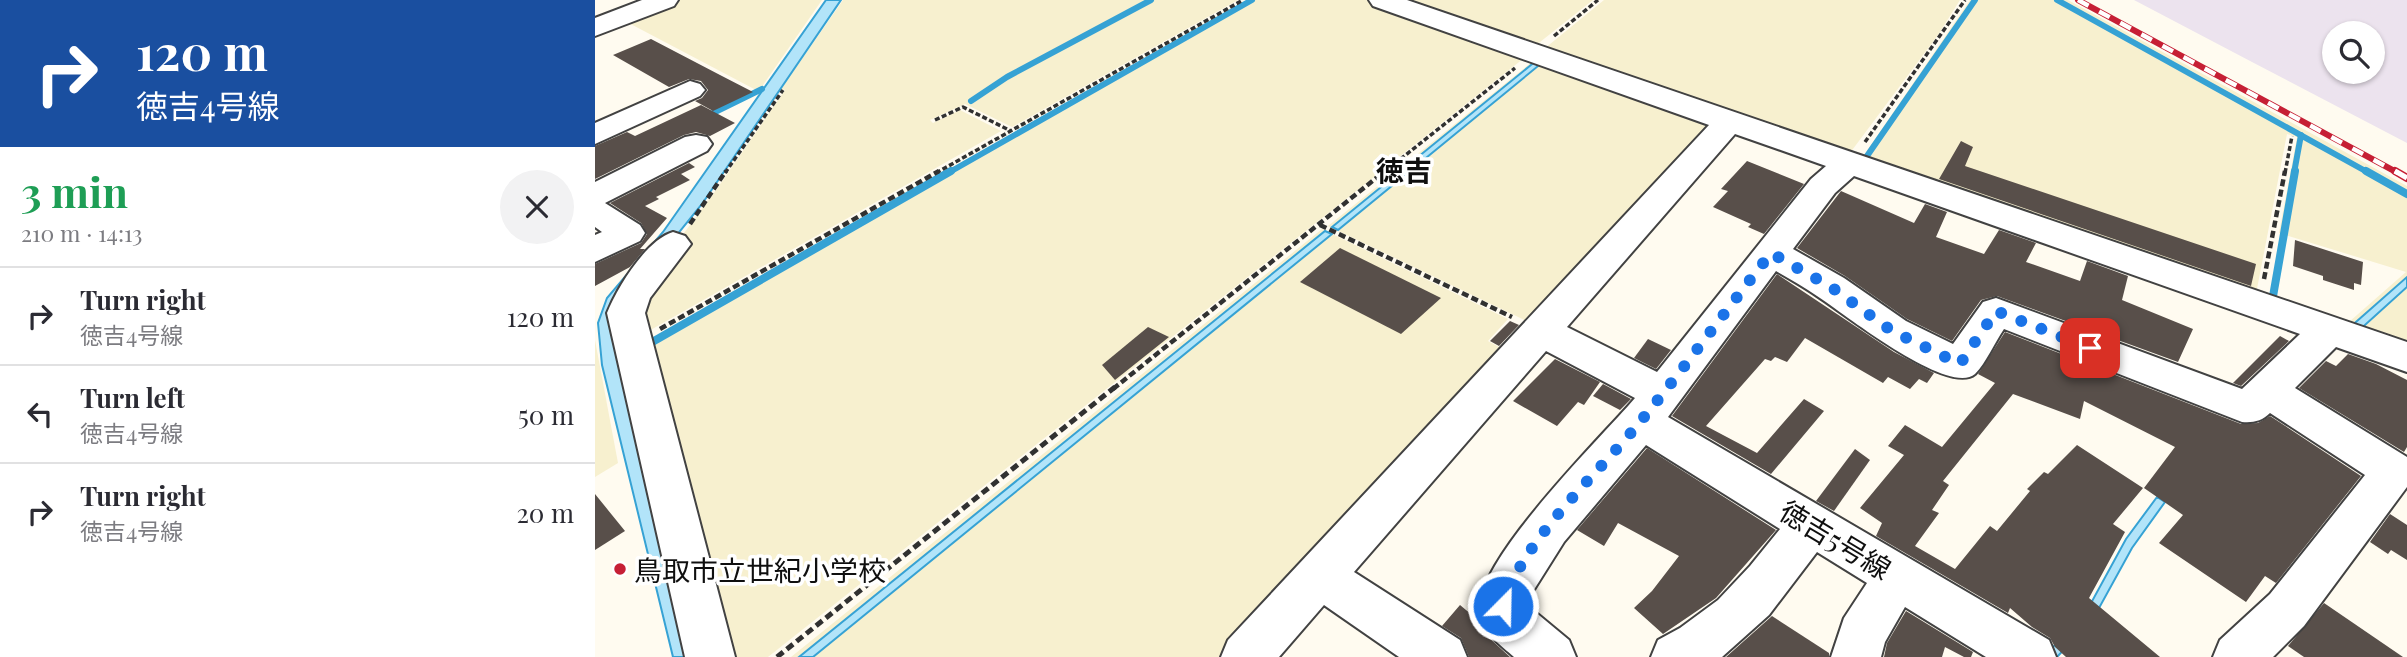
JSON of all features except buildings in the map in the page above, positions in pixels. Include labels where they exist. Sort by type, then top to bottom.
[{"type":"street","points":[[595,28],[664,0]]},
{"type":"street","points":[[1382,0],[2407,357]]},
{"type":"street","points":[[595,135],[690,90]]},
{"type":"street","points":[[1246,657],[1731,120]]},
{"type":"street","points":[[595,195],[696,144]]},
{"type":"street","points":[[1551,657],[1504,616],[1506,594],[1520,567],[1543,535],[1651,407],[1793,228],[1822,186],[1850,162]]},
{"type":"street","points":[[595,211],[646,244],[673,244]]},
{"type":"street","points":[[595,250],[628,233]]},
{"type":"street","points":[[673,244],[639,285],[626,307],[666,484],[710,657]]},
{"type":"street","points":[[1771,253],[1831,287],[1892,331],[1960,364],[1996,311],[2231,404],[2250,407],[2329,330]]},
{"type":"street","name":"徳吉5号線","points":[[1540,330],[1811,523],[2031,657]]},
{"type":"street","points":[[2238,657],[2287,610],[2394,471],[2267,391]]},
{"type":"street","points":[[1676,657],[1708,639],[1737,616],[1767,584],[1811,523]]},
{"type":"street","points":[[1856,657],[1863,635],[1898,575]]},
{"type":"street","points":[[1320,576],[1442,657]]},
{"type":"path","points":[[635,343],[1243,0]]},
{"type":"path","points":[[777,657],[1598,0]]},
{"type":"path","points":[[1850,162],[1965,0]]},
{"type":"path","points":[[673,244],[783,90]]},
{"type":"path","points":[[935,120],[963,107],[1011,131]]},
{"type":"path","points":[[2259,305],[2292,136]]},
{"type":"path","points":[[1320,225],[1540,330]]},
{"type":"shaded area","points":[[672,0],[822,0],[761,88],[756,90],[623,20]]},
{"type":"shaded area","points":[[843,0],[1238,0],[1012,127],[965,104],[930,120],[933,123],[960,110],[1001,131],[640,336],[630,305],[714,193]]},
{"type":"shaded area","points":[[1248,0],[1375,0],[1529,54],[768,657],[718,657],[642,346]]},
{"type":"shaded area","points":[[1398,0],[1593,0],[1535,46]]},
{"type":"shaded area","points":[[1604,0],[1960,0],[1938,35],[1847,157],[1544,49]]},
{"type":"shaded area","points":[[1970,0],[2068,0],[2407,186],[2407,352],[2341,329],[2406,272],[2279,233],[2297,137],[2287,134],[2255,299],[1860,161]]},
{"type":"shaded area","points":[[2134,0],[2407,0],[2407,143]]},
{"type":"shaded area","points":[[1538,57],[1725,122],[1537,326],[1328,226]]},
{"type":"shaded area","points":[[1322,229],[1508,319],[1488,341],[1512,354],[1237,657],[791,657]]},
{"type":"shaded area","points":[[595,340],[618,463],[595,477]]},
{"type":"water","points":[[826,0],[841,0],[702,204],[634,288],[698,657],[673,657],[602,365],[598,323],[607,298],[663,232]]},
{"type":"water","points":[[1537,60],[1543,62],[1338,230],[1332,227]]},
{"type":"water","points":[[1325,231],[1332,234],[813,657],[799,657]]},
{"type":"water","points":[[2407,277],[2407,287],[2355,334],[2348,329]]},
{"type":"water","points":[[2157,497],[2165,502],[2132,548],[2093,619],[2057,657],[2043,657],[2084,616],[2126,539]]},
{"type":"waterway","points":[[971,101],[1007,77],[1151,0]]},
{"type":"waterway","points":[[948,173],[1252,0]]},
{"type":"waterway","points":[[1867,156],[1975,0]]},
{"type":"waterway","points":[[2057,0],[2301,135]]},
{"type":"waterway","points":[[705,117],[762,89]]},
{"type":"waterway","points":[[2294,173],[2301,135]]},
{"type":"waterway","points":[[2301,135],[2369,173]]},
{"type":"waterway","points":[[647,349],[647,345],[951,171]]},
{"type":"waterway","points":[[2272,302],[2295,171]]},
{"type":"waterway","points":[[2366,171],[2407,194]]},
{"type":"railway","points":[[2078,0],[2398,173]]},
{"type":"railway","points":[[2395,171],[2407,178]]},
{"type":"place","name":"鳥取市立世紀小学校","points":[[620,569]]},
{"type":"district","name":"徳吉","points":[[1404,169]]},
{"type":"route","points":[[1503,606],[1520,567],[1543,535],[1641,421],[1771,253],[1831,287],[1880,324],[1960,364],[1996,311],[2090,348]]}]
